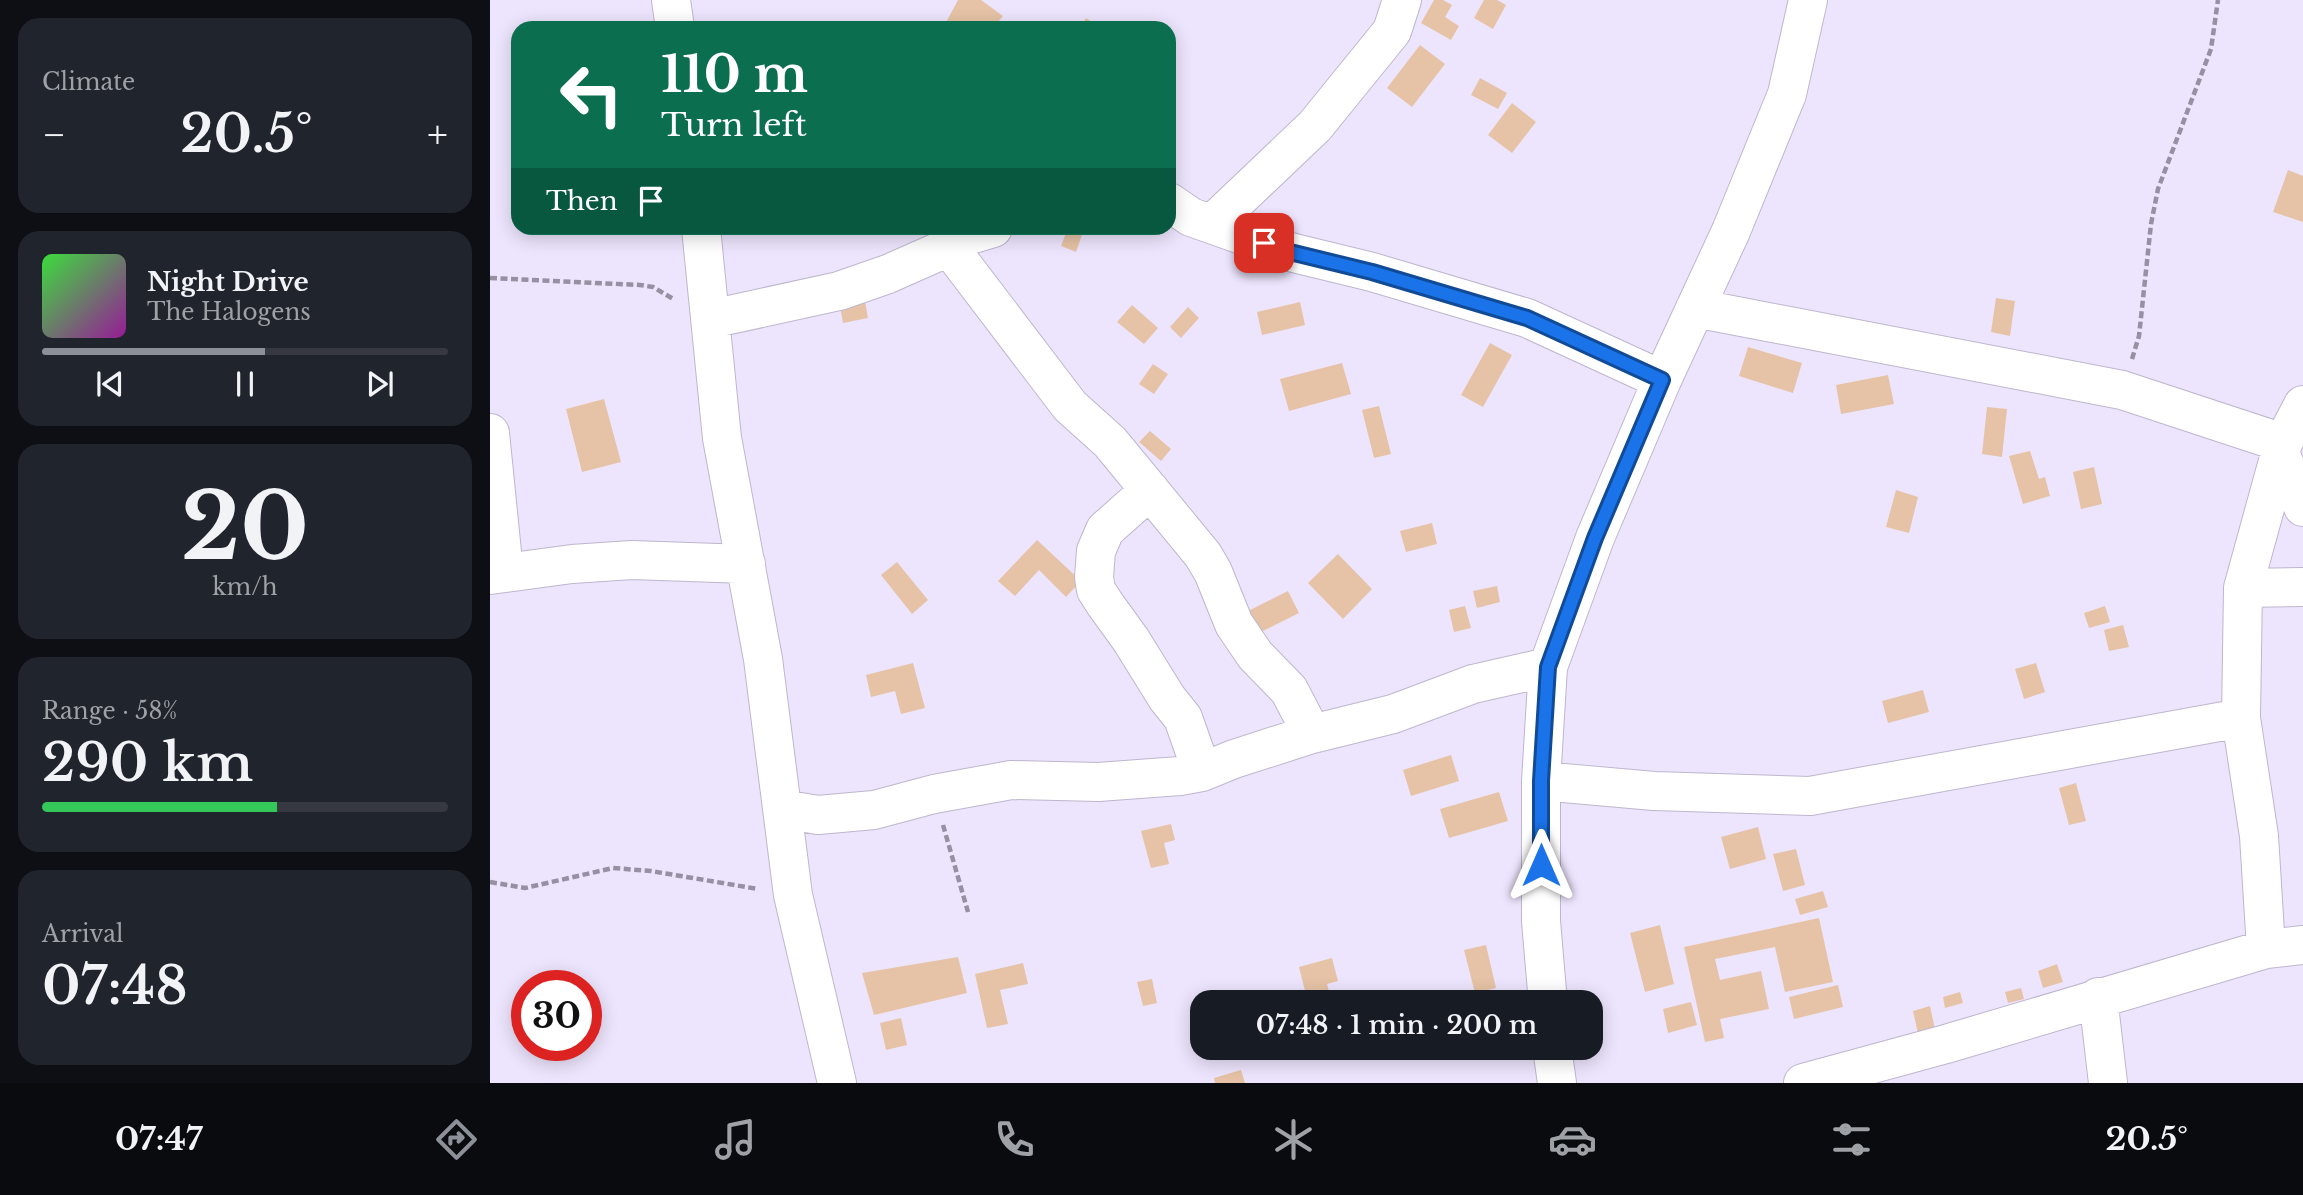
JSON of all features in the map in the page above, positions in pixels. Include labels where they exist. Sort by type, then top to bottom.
[{"type":"street","points":[[671,0],[674,21]]},
{"type":"street","points":[[1213,223],[1315,126],[1392,31],[1402,0]]},
{"type":"street","points":[[1547,990],[1541,921],[1541,781],[1548,667],[1595,538],[1662,380],[1731,231],[1787,94],[1808,0]]},
{"type":"street","points":[[1176,207],[1191,217],[1290,252],[1372,272],[1527,318],[1662,380]]},
{"type":"street","points":[[702,235],[722,438],[763,659],[793,895],[837,1083]]},
{"type":"street","points":[[711,312],[839,291],[888,274],[970,235]]},
{"type":"street","points":[[948,247],[1070,406],[1110,442],[1203,555],[1213,572],[1234,624],[1255,655],[1289,690],[1312,733]]},
{"type":"street","points":[[1695,307],[2122,390],[2281,448],[2303,507]]},
{"type":"street","points":[[2266,949],[2259,836],[2241,718],[2243,588],[2281,448],[2303,405]]},
{"type":"street","points":[[490,433],[497,573],[632,560],[746,564]]},
{"type":"street","points":[[1150,490],[1105,530],[1096,551],[1094,577],[1097,590],[1105,604],[1183,718],[1202,772]]},
{"type":"street","points":[[2243,588],[2303,587]]},
{"type":"street","points":[[782,809],[818,815],[860,811],[1011,780],[1098,782],[1202,772],[1234,758],[1312,733],[1393,714],[1473,684],[1548,667]]},
{"type":"street","points":[[1541,781],[1654,791],[1810,796],[2241,718]]},
{"type":"street","points":[[1803,1083],[1946,1044],[2266,949],[2303,946]]},
{"type":"street","points":[[2098,998],[2108,1083]]},
{"type":"street","points":[[1554,1060],[1557,1083]]},
{"type":"path","points":[[2122,390],[2139,336],[2151,224],[2158,189],[2211,49],[2217,0]]},
{"type":"path","points":[[490,278],[653,287],[673,300],[711,312]]},
{"type":"path","points":[[934,794],[968,912]]},
{"type":"path","points":[[490,882],[525,888],[613,868],[652,871],[793,895]]},
{"type":"building","points":[[958,0],[981,0],[1003,16],[999,21],[947,21]]},
{"type":"building","points":[[1434,0],[1443,0],[1452,5],[1445,17],[1459,26],[1451,40],[1421,23]]},
{"type":"building","points":[[1484,0],[1497,0],[1506,5],[1493,29],[1474,18]]},
{"type":"building","points":[[1420,45],[1445,64],[1412,107],[1387,88]]},
{"type":"building","points":[[1480,78],[1507,93],[1498,109],[1471,95]]},
{"type":"building","points":[[1512,103],[1536,122],[1512,153],[1488,135]]},
{"type":"building","points":[[2288,170],[2303,176],[2303,222],[2273,212]]},
{"type":"building","points":[[1065,235],[1082,235],[1076,252],[1061,246]]},
{"type":"building","points":[[1996,298],[2015,301],[2010,336],[1991,332]]},
{"type":"building","points":[[865,301],[868,318],[843,323],[840,306]]},
{"type":"building","points":[[1300,302],[1305,325],[1262,335],[1257,312]]},
{"type":"building","points":[[1132,305],[1158,328],[1144,344],[1117,322]]},
{"type":"building","points":[[1188,307],[1199,318],[1181,338],[1170,327]]},
{"type":"building","points":[[1490,343],[1512,355],[1483,407],[1461,395]]},
{"type":"building","points":[[1748,347],[1802,363],[1793,393],[1739,376]]},
{"type":"building","points":[[1342,363],[1351,394],[1289,411],[1280,379]]},
{"type":"building","points":[[1153,364],[1168,374],[1154,394],[1139,384]]},
{"type":"building","points":[[1888,375],[1894,404],[1841,414],[1836,385]]},
{"type":"building","points":[[604,399],[621,462],[582,472],[566,409]]},
{"type":"building","points":[[1379,406],[1391,454],[1374,458],[1362,410]]},
{"type":"building","points":[[1987,407],[2007,409],[2002,457],[1982,454]]},
{"type":"building","points":[[1150,431],[1171,449],[1161,461],[1139,442]]},
{"type":"building","points":[[2030,451],[2039,479],[2045,477],[2050,496],[2023,504],[2009,456]]},
{"type":"building","points":[[2094,467],[2102,504],[2081,509],[2073,472]]},
{"type":"building","points":[[1896,490],[1918,497],[1909,533],[1886,527]]},
{"type":"building","points":[[1432,523],[1437,544],[1406,552],[1400,531]]},
{"type":"building","points":[[1037,540],[1081,581],[1066,597],[1039,570],[1015,596],[998,581]]},
{"type":"building","points":[[1338,554],[1372,589],[1343,619],[1308,583]]},
{"type":"building","points":[[897,562],[928,600],[912,614],[881,575]]},
{"type":"building","points":[[1497,586],[1500,602],[1477,608],[1473,591]]},
{"type":"building","points":[[1288,591],[1299,613],[1257,634],[1246,612]]},
{"type":"building","points":[[1465,606],[1471,628],[1454,632],[1449,610]]},
{"type":"building","points":[[2105,606],[2110,622],[2089,628],[2084,613]]},
{"type":"building","points":[[2123,625],[2129,647],[2109,651],[2104,630]]},
{"type":"building","points":[[913,663],[925,708],[901,714],[895,691],[871,697],[866,675]]},
{"type":"building","points":[[2036,663],[2045,692],[2024,699],[2015,669]]},
{"type":"building","points":[[1923,690],[1929,712],[1888,723],[1882,701]]},
{"type":"building","points":[[1451,755],[1459,781],[1411,796],[1403,770]]},
{"type":"building","points":[[2076,783],[2086,821],[2069,825],[2059,788]]},
{"type":"building","points":[[1499,792],[1508,821],[1449,838],[1440,809]]},
{"type":"building","points":[[1171,824],[1175,840],[1164,843],[1169,864],[1151,868],[1141,831]]},
{"type":"building","points":[[1758,827],[1766,859],[1730,869],[1721,837]]},
{"type":"building","points":[[1796,849],[1805,885],[1783,891],[1773,854]]},
{"type":"building","points":[[1823,891],[1828,907],[1800,915],[1795,899]]},
{"type":"building","points":[[1819,918],[1833,982],[1785,992],[1775,947],[1715,959],[1720,980],[1761,971],[1769,1009],[1720,1019],[1724,1038],[1705,1042],[1684,947]]},
{"type":"building","points":[[1660,925],[1674,984],[1645,992],[1630,933]]},
{"type":"building","points":[[1486,945],[1496,988],[1474,990],[1464,950]]},
{"type":"building","points":[[958,957],[967,993],[874,1015],[862,973]]},
{"type":"building","points":[[1332,958],[1338,981],[1327,984],[1329,990],[1305,990],[1299,967]]},
{"type":"building","points":[[1023,963],[1028,984],[1000,990],[1008,1024],[987,1028],[975,974]]},
{"type":"building","points":[[2057,964],[2063,982],[2043,988],[2038,971]]},
{"type":"building","points":[[1152,979],[1157,1003],[1143,1006],[1137,982]]},
{"type":"building","points":[[1838,985],[1843,1007],[1794,1019],[1789,997]]},
{"type":"building","points":[[2021,988],[2024,999],[2008,1003],[2005,992]]},
{"type":"building","points":[[1960,992],[1963,1003],[1945,1008],[1943,997]]},
{"type":"building","points":[[1691,1002],[1697,1025],[1668,1033],[1663,1009]]},
{"type":"building","points":[[1930,1006],[1936,1034],[1919,1038],[1913,1011]]},
{"type":"building","points":[[901,1018],[907,1045],[886,1050],[880,1023]]},
{"type":"building","points":[[1241,1070],[1245,1083],[1215,1083],[1214,1078]]},
{"type":"route","points":[[1264,243],[1527,318],[1662,380],[1595,538],[1548,667],[1541,781],[1541,865]]}]
